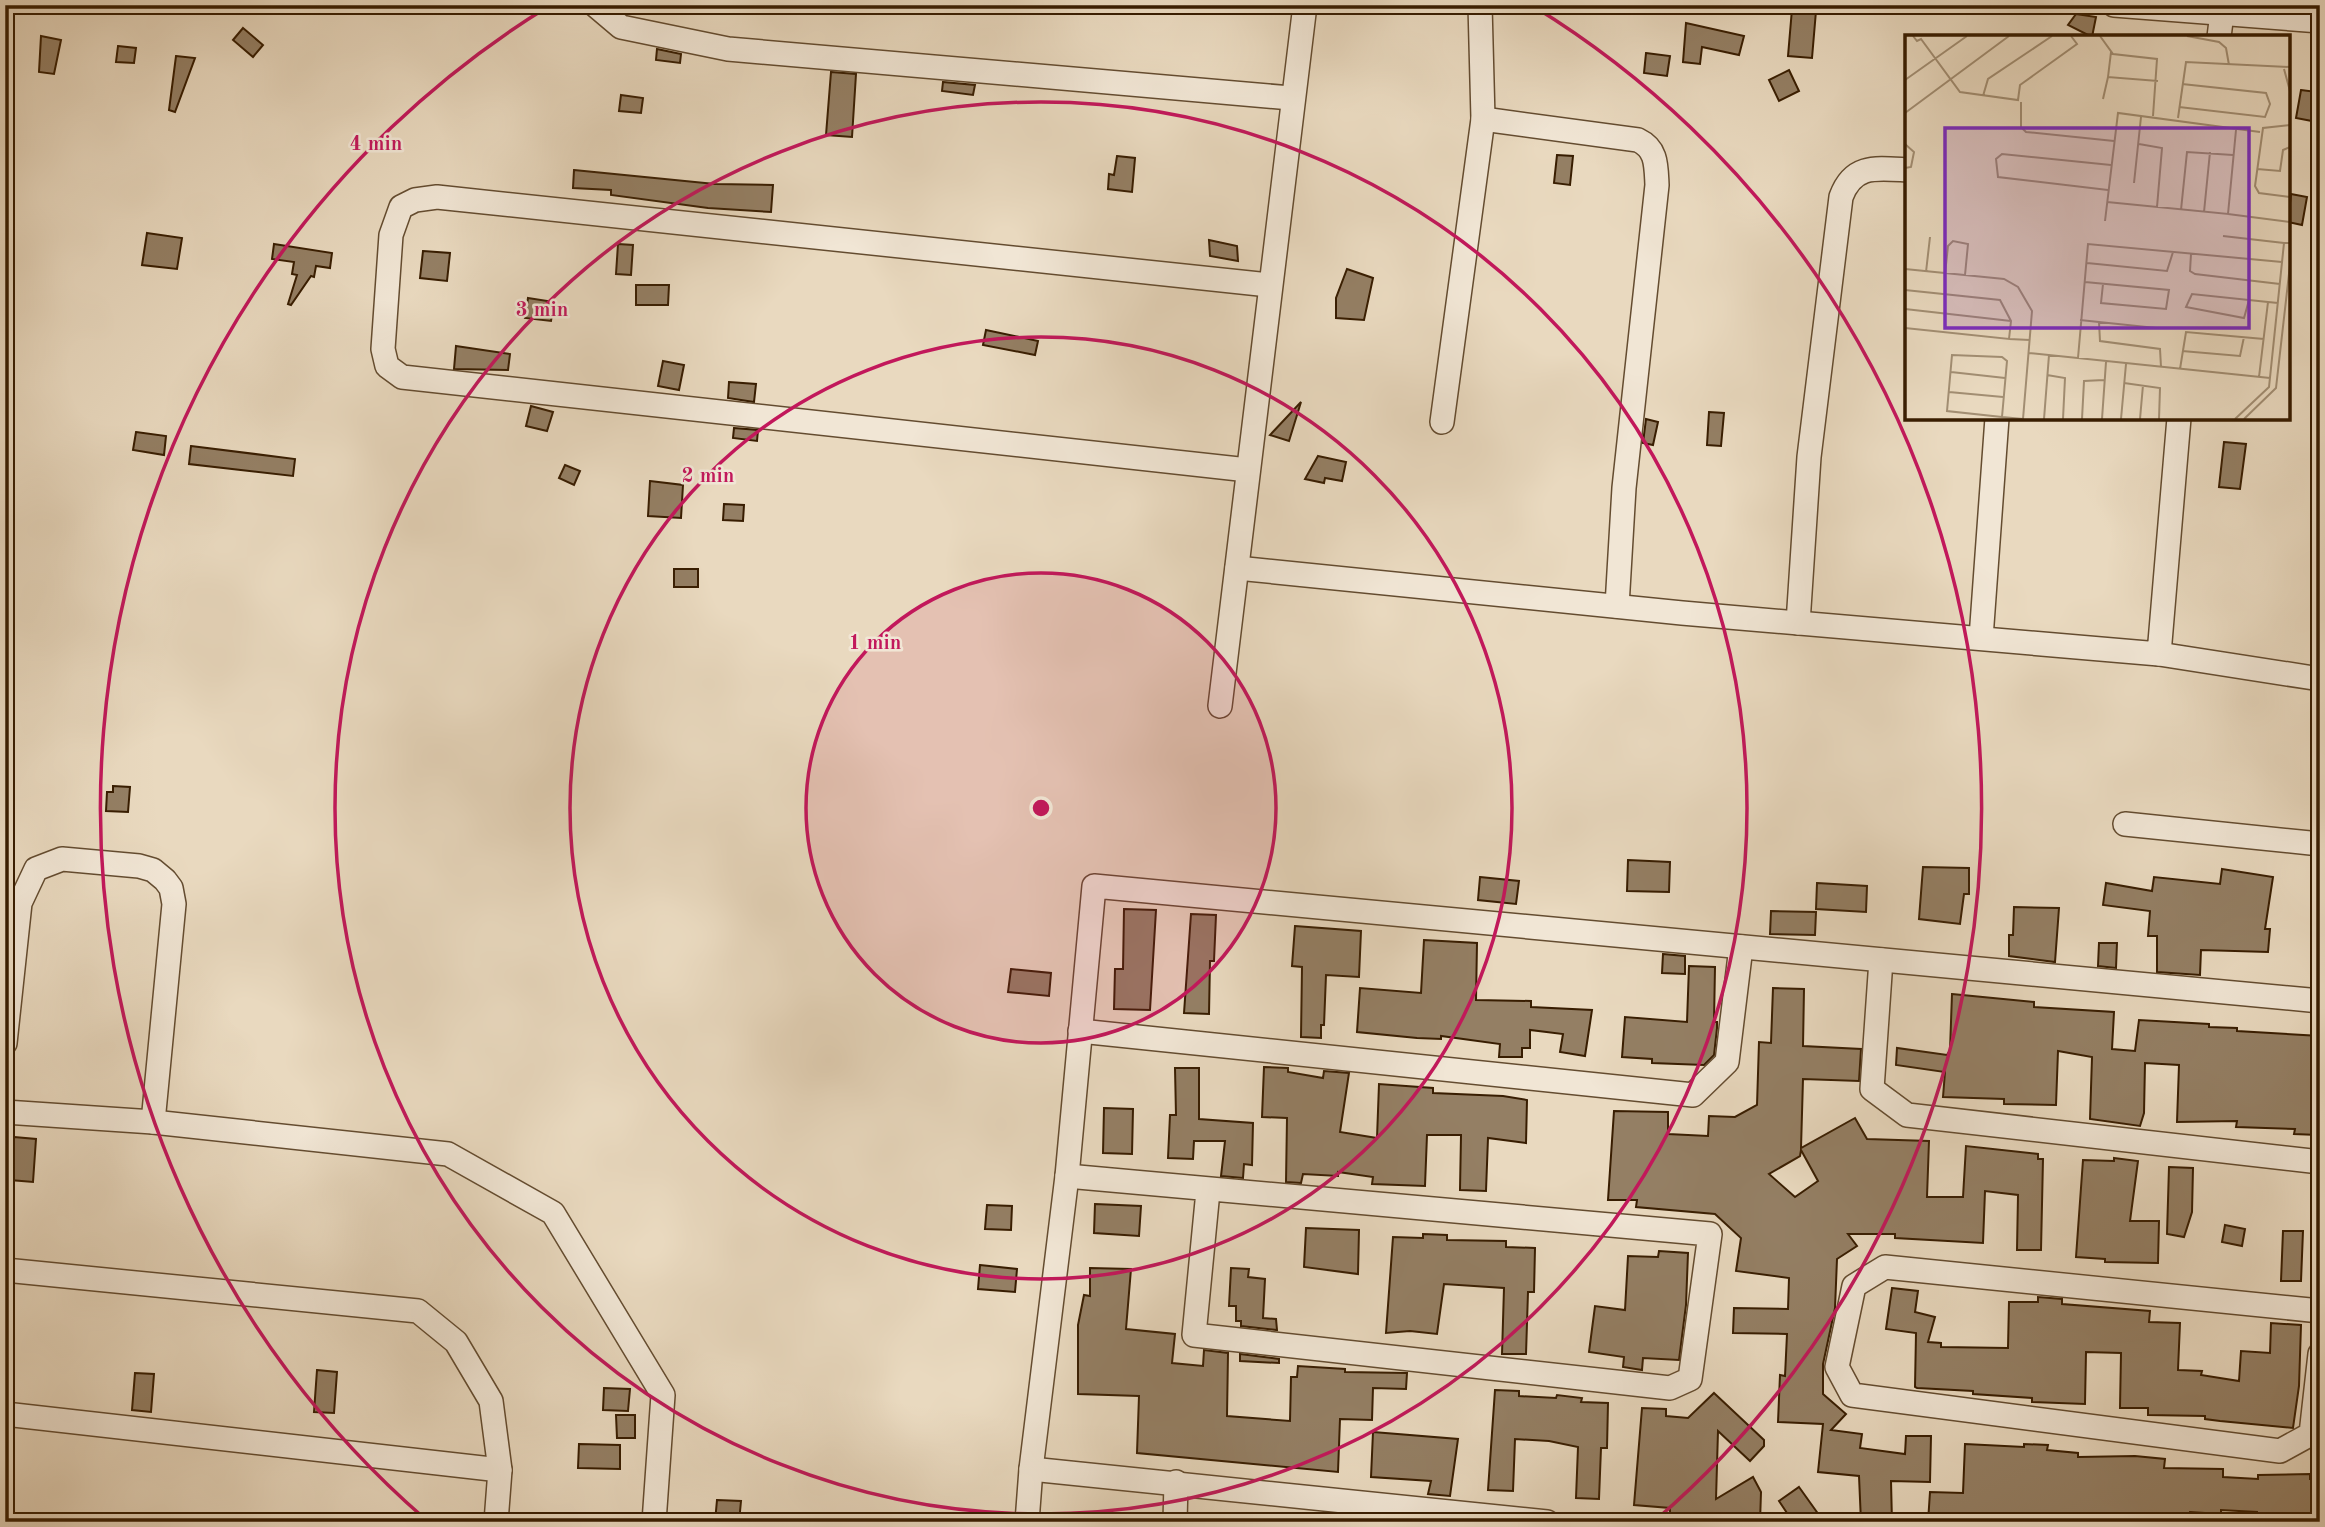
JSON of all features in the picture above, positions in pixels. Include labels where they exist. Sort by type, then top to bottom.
[{"type":"street","points":[[595,5],[621,27],[728,49],[1291,98]]},
{"type":"street","points":[[1220,706],[1304,5]]},
{"type":"street","points":[[1442,422],[1483,118],[1480,5]]},
{"type":"street","points":[[2114,5],[2320,21]]},
{"type":"street","points":[[2219,35],[2221,13]]},
{"type":"street","points":[[1483,118],[1638,140],[1648,145],[1654,155],[1657,185],[1624,488],[1616,606]]},
{"type":"street","points":[[1798,623],[1809,457],[1841,197],[1847,182],[1856,173],[1867,170],[1905,170]]},
{"type":"street","points":[[1248,470],[402,377],[387,366],[383,349],[391,235],[401,207],[415,200],[438,197],[1269,285]]},
{"type":"street","points":[[1981,638],[1997,420]]},
{"type":"street","points":[[2159,654],[2179,420]]},
{"type":"street","points":[[1237,568],[1798,623],[2159,654],[2320,679]]},
{"type":"street","points":[[2125,824],[2320,844]]},
{"type":"street","points":[[5,1043],[20,903],[36,869],[62,859],[139,866],[153,870],[172,888],[174,904],[153,1122]]},
{"type":"street","points":[[1027,1522],[1031,1469],[1067,1176],[1094,886],[2320,1001]]},
{"type":"street","points":[[1080,1031],[1693,1095],[1727,1062],[1741,947]]},
{"type":"street","points":[[1881,960],[1872,1088],[1907,1115],[2320,1162]]},
{"type":"street","points":[[5,1112],[153,1122],[448,1154],[554,1213],[663,1395],[654,1522]]},
{"type":"street","points":[[1067,1176],[1208,1191],[1710,1234],[1689,1379],[1670,1388],[1194,1335],[1208,1191]]},
{"type":"street","points":[[2320,1311],[1885,1267],[1854,1286],[1837,1367],[1852,1395],[2280,1451],[2311,1434],[2320,1354]]},
{"type":"street","points":[[5,1270],[418,1311],[456,1342],[491,1401],[500,1470],[496,1522]]},
{"type":"street","points":[[5,1414],[500,1470]]},
{"type":"street","points":[[1031,1469],[1547,1522]]},
{"type":"street","points":[[1175,1522],[1176,1482]]},
{"type":"building","points":[[1792,9],[1816,11],[1812,58],[1788,56]]},
{"type":"building","points":[[2076,14],[2096,17],[2092,35],[2068,25]]},
{"type":"building","points":[[1686,23],[1744,36],[1739,55],[1702,47],[1700,64],[1683,62]]},
{"type":"building","points":[[243,28],[263,45],[253,57],[233,40]]},
{"type":"building","points":[[41,36],[61,40],[54,74],[39,72]]},
{"type":"building","points":[[118,46],[136,48],[134,63],[116,62]]},
{"type":"building","points":[[657,49],[681,54],[680,63],[656,60]]},
{"type":"building","points":[[1646,53],[1670,56],[1667,76],[1644,73]]},
{"type":"building","points":[[176,56],[195,58],[175,112],[169,110]]},
{"type":"building","points":[[1789,70],[1799,91],[1779,101],[1769,80]]},
{"type":"building","points":[[831,72],[856,74],[852,137],[826,135]]},
{"type":"building","points":[[943,82],[975,85],[973,95],[942,91]]},
{"type":"building","points":[[2301,90],[2317,92],[2312,121],[2296,118]]},
{"type":"building","points":[[621,95],[643,98],[641,113],[619,111]]},
{"type":"building","points":[[1557,155],[1573,156],[1570,185],[1554,183]]},
{"type":"building","points":[[1117,156],[1135,158],[1132,192],[1108,189],[1109,174],[1114,175]]},
{"type":"building","points":[[574,170],[715,184],[773,185],[771,212],[708,208],[611,195],[611,190],[573,188]]},
{"type":"building","points":[[2291,194],[2307,197],[2302,225],[2290,222]]},
{"type":"building","points":[[147,233],[182,238],[177,269],[142,265]]},
{"type":"building","points":[[1209,240],[1237,246],[1238,261],[1210,256]]},
{"type":"building","points":[[274,244],[332,253],[330,268],[316,266],[314,277],[311,276],[291,305],[288,304],[297,275],[292,274],[294,262],[272,259]]},
{"type":"building","points":[[618,244],[633,245],[631,275],[616,274]]},
{"type":"building","points":[[423,251],[450,253],[447,281],[420,278]]},
{"type":"building","points":[[1347,269],[1373,278],[1364,320],[1336,318],[1336,298]]},
{"type":"building","points":[[636,285],[669,285],[668,305],[636,305]]},
{"type":"building","points":[[528,298],[554,302],[551,321],[525,318]]},
{"type":"building","points":[[986,330],[1038,341],[1035,355],[983,345]]},
{"type":"building","points":[[456,346],[510,354],[508,370],[454,369]]},
{"type":"building","points":[[663,361],[684,365],[679,390],[658,386]]},
{"type":"building","points":[[729,382],[756,384],[754,402],[728,398]]},
{"type":"building","points":[[1301,402],[1289,441],[1270,435]]},
{"type":"building","points":[[531,406],[553,412],[547,431],[526,426]]},
{"type":"building","points":[[1709,412],[1724,413],[1721,446],[1707,445]]},
{"type":"building","points":[[1646,419],[1658,422],[1653,445],[1643,443]]},
{"type":"building","points":[[734,428],[758,430],[757,441],[733,438]]},
{"type":"building","points":[[136,432],[166,436],[164,455],[133,450]]},
{"type":"building","points":[[2224,442],[2246,444],[2240,489],[2219,487]]},
{"type":"building","points":[[191,446],[295,459],[293,476],[189,464]]},
{"type":"building","points":[[1318,456],[1346,462],[1342,481],[1325,478],[1324,483],[1305,479]]},
{"type":"building","points":[[565,465],[580,471],[574,485],[559,478]]},
{"type":"building","points":[[650,481],[683,485],[681,518],[648,516]]},
{"type":"building","points":[[724,504],[744,505],[743,521],[723,520]]},
{"type":"building","points":[[674,569],[698,569],[698,587],[674,587]]},
{"type":"building","points":[[113,786],[130,787],[128,812],[106,811],[107,792],[113,792]]},
{"type":"building","points":[[1628,860],[1670,862],[1669,892],[1627,891]]},
{"type":"building","points":[[1923,867],[1969,868],[1969,894],[1964,894],[1960,924],[1919,919]]},
{"type":"building","points":[[2222,869],[2273,877],[2265,929],[2270,929],[2268,952],[2201,950],[2200,975],[2157,972],[2157,936],[2148,936],[2150,911],[2103,905],[2106,883],[2152,891],[2154,877],[2220,884]]},
{"type":"building","points":[[1480,877],[1519,881],[1516,904],[1478,900]]},
{"type":"building","points":[[1817,883],[1867,886],[1866,912],[1816,909]]},
{"type":"building","points":[[2014,907],[2059,908],[2055,962],[2009,956],[2009,935],[2013,935]]},
{"type":"building","points":[[1124,909],[1156,910],[1150,1010],[1114,1009],[1115,969],[1123,969]]},
{"type":"building","points":[[1771,911],[1816,912],[1815,935],[1770,934]]},
{"type":"building","points":[[1191,914],[1216,915],[1214,961],[1210,961],[1209,1014],[1184,1013]]},
{"type":"building","points":[[1295,926],[1361,931],[1359,977],[1326,975],[1321,1038],[1301,1037],[1302,967],[1292,966]]},
{"type":"building","points":[[1424,940],[1477,943],[1476,1000],[1531,1001],[1531,1007],[1592,1010],[1585,1056],[1560,1052],[1563,1034],[1530,1030],[1530,1048],[1522,1048],[1522,1057],[1499,1057],[1500,1044],[1441,1036],[1441,1039],[1417,1038],[1357,1032],[1360,988],[1421,993]]},
{"type":"building","points":[[2099,943],[2117,943],[2116,968],[2098,966]]},
{"type":"building","points":[[1663,954],[1685,956],[1685,974],[1662,973]]},
{"type":"building","points":[[1689,966],[1715,967],[1714,1022],[1717,1022],[1717,1028],[1714,1055],[1704,1065],[1652,1063],[1652,1059],[1622,1057],[1625,1017],[1687,1022]]},
{"type":"building","points":[[1011,969],[1051,973],[1049,996],[1008,992]]},
{"type":"building","points":[[1773,988],[1804,989],[1803,1046],[1861,1049],[1859,1081],[1803,1079],[1801,1148],[1855,1118],[1867,1139],[1929,1141],[1927,1197],[1963,1197],[1966,1146],[2038,1154],[2038,1159],[2043,1159],[2041,1250],[2017,1250],[2018,1195],[1985,1191],[1983,1243],[1895,1238],[1895,1234],[1848,1234],[1857,1246],[1837,1259],[1835,1308],[1823,1364],[1823,1394],[1846,1414],[1831,1430],[1862,1434],[1860,1448],[1905,1454],[1906,1436],[1931,1436],[1930,1482],[1891,1481],[1892,1522],[1861,1522],[1859,1476],[1818,1472],[1823,1424],[1778,1422],[1780,1375],[1785,1376],[1787,1334],[1733,1333],[1734,1308],[1788,1309],[1789,1278],[1736,1271],[1741,1238],[1715,1214],[1636,1207],[1637,1200],[1608,1200],[1614,1111],[1668,1112],[1668,1134],[1708,1136],[1709,1116],[1735,1117],[1757,1105],[1759,1042],[1771,1043]],"holes":[[[1801,1150],[1818,1181],[1795,1197],[1769,1174],[1800,1156]]]},
{"type":"building","points":[[1952,994],[2034,1002],[2034,1007],[2114,1012],[2112,1049],[2135,1051],[2139,1020],[2209,1024],[2209,1027],[2237,1028],[2237,1031],[2320,1036],[2318,1135],[2294,1134],[2295,1129],[2236,1127],[2237,1121],[2177,1122],[2179,1065],[2145,1063],[2144,1113],[2140,1126],[2090,1119],[2092,1057],[2058,1051],[2056,1105],[2004,1104],[2004,1099],[1943,1097],[1945,1072],[1896,1065],[1897,1048],[1947,1055],[1950,1050]]},
{"type":"building","points":[[1264,1067],[1288,1068],[1288,1072],[1323,1078],[1324,1071],[1349,1073],[1340,1132],[1377,1138],[1379,1084],[1433,1088],[1433,1093],[1503,1096],[1527,1100],[1526,1143],[1488,1138],[1486,1191],[1460,1190],[1461,1135],[1427,1135],[1425,1186],[1372,1184],[1373,1177],[1338,1172],[1338,1176],[1303,1174],[1301,1183],[1286,1182],[1287,1118],[1262,1117]]},
{"type":"building","points":[[1175,1068],[1199,1068],[1199,1119],[1253,1123],[1252,1165],[1244,1164],[1243,1178],[1221,1176],[1225,1141],[1194,1141],[1193,1159],[1168,1158],[1170,1115],[1176,1115]]},
{"type":"building","points":[[1104,1108],[1133,1109],[1132,1154],[1103,1153]]},
{"type":"building","points":[[14,1137],[36,1139],[33,1182],[10,1180]]},
{"type":"building","points":[[2114,1158],[2138,1161],[2130,1221],[2159,1221],[2158,1263],[2105,1262],[2105,1259],[2076,1257],[2083,1160],[2114,1161]]},
{"type":"building","points":[[2169,1167],[2193,1168],[2192,1212],[2184,1237],[2167,1234]]},
{"type":"building","points":[[1095,1204],[1141,1206],[1139,1236],[1094,1233]]},
{"type":"building","points":[[987,1205],[1012,1206],[1011,1230],[985,1229]]},
{"type":"building","points":[[2225,1225],[2245,1229],[2242,1246],[2222,1242]]},
{"type":"building","points":[[1306,1228],[1359,1230],[1358,1274],[1304,1267]]},
{"type":"building","points":[[2283,1231],[2303,1231],[2301,1281],[2281,1281]]},
{"type":"building","points":[[1423,1234],[1447,1235],[1447,1240],[1506,1241],[1506,1247],[1535,1248],[1534,1292],[1528,1292],[1526,1354],[1502,1354],[1504,1288],[1444,1284],[1437,1334],[1410,1331],[1386,1333],[1393,1237],[1423,1238]]},
{"type":"building","points":[[1659,1251],[1688,1253],[1686,1305],[1679,1360],[1643,1358],[1642,1370],[1623,1367],[1624,1357],[1589,1352],[1595,1306],[1625,1310],[1628,1256],[1658,1257]]},
{"type":"building","points":[[980,1265],[1017,1269],[1015,1292],[978,1289]]},
{"type":"building","points":[[1090,1268],[1131,1269],[1126,1329],[1175,1334],[1172,1363],[1203,1366],[1204,1350],[1228,1353],[1227,1416],[1290,1421],[1291,1377],[1297,1377],[1298,1366],[1345,1369],[1345,1372],[1407,1373],[1406,1389],[1373,1388],[1372,1420],[1340,1419],[1338,1472],[1137,1453],[1139,1396],[1078,1394],[1078,1325],[1084,1295],[1090,1296]]},
{"type":"building","points":[[1231,1268],[1249,1269],[1248,1277],[1265,1279],[1263,1318],[1276,1319],[1277,1330],[1241,1326],[1241,1321],[1236,1321],[1236,1306],[1229,1306]]},
{"type":"building","points":[[1892,1288],[1918,1291],[1915,1312],[1935,1317],[1928,1342],[1941,1343],[1941,1347],[2008,1348],[2009,1302],[2038,1302],[2038,1297],[2062,1299],[2062,1304],[2150,1311],[2149,1322],[2180,1323],[2178,1370],[2202,1371],[2201,1375],[2239,1381],[2241,1351],[2270,1353],[2271,1323],[2301,1325],[2299,1386],[2293,1428],[2205,1419],[2205,1416],[2148,1415],[2148,1408],[2120,1408],[2121,1353],[2086,1352],[2085,1404],[2032,1402],[2032,1398],[1917,1388],[1916,1333],[1886,1329]]},
{"type":"building","points":[[1240,1354],[1279,1359],[1279,1363],[1240,1361]]},
{"type":"building","points":[[317,1370],[337,1372],[334,1413],[314,1412]]},
{"type":"building","points":[[135,1373],[154,1374],[151,1412],[132,1410]]},
{"type":"building","points":[[604,1388],[630,1389],[628,1411],[603,1410]]},
{"type":"building","points":[[1495,1390],[1519,1391],[1519,1396],[1556,1398],[1557,1395],[1582,1398],[1581,1402],[1608,1403],[1607,1448],[1601,1448],[1599,1499],[1576,1498],[1578,1447],[1549,1441],[1515,1439],[1513,1491],[1488,1490]]},
{"type":"building","points":[[1714,1393],[1764,1440],[1764,1446],[1750,1461],[1718,1431],[1716,1499],[1753,1477],[1761,1492],[1760,1522],[1703,1522],[1698,1513],[1670,1513],[1670,1508],[1634,1505],[1642,1408],[1666,1409],[1666,1416],[1688,1418]]},
{"type":"building","points":[[616,1415],[635,1415],[635,1438],[617,1438]]},
{"type":"building","points":[[1373,1432],[1458,1439],[1450,1496],[1428,1494],[1431,1481],[1371,1477]]},
{"type":"building","points":[[579,1444],[620,1445],[620,1469],[578,1468]]},
{"type":"building","points":[[1965,1444],[2024,1447],[2024,1444],[2048,1445],[2047,1450],[2078,1453],[2078,1457],[2135,1456],[2165,1459],[2164,1468],[2223,1469],[2223,1477],[2258,1479],[2258,1475],[2310,1474],[2310,1479],[2320,1479],[2320,1522],[2257,1518],[2257,1512],[2221,1510],[2221,1514],[2190,1512],[2189,1522],[1928,1522],[1930,1492],[1963,1493]]},
{"type":"building","points":[[1799,1487],[1819,1515],[1810,1522],[1793,1522],[1779,1501]]},
{"type":"building","points":[[717,1500],[741,1501],[739,1522],[715,1522]]}]
